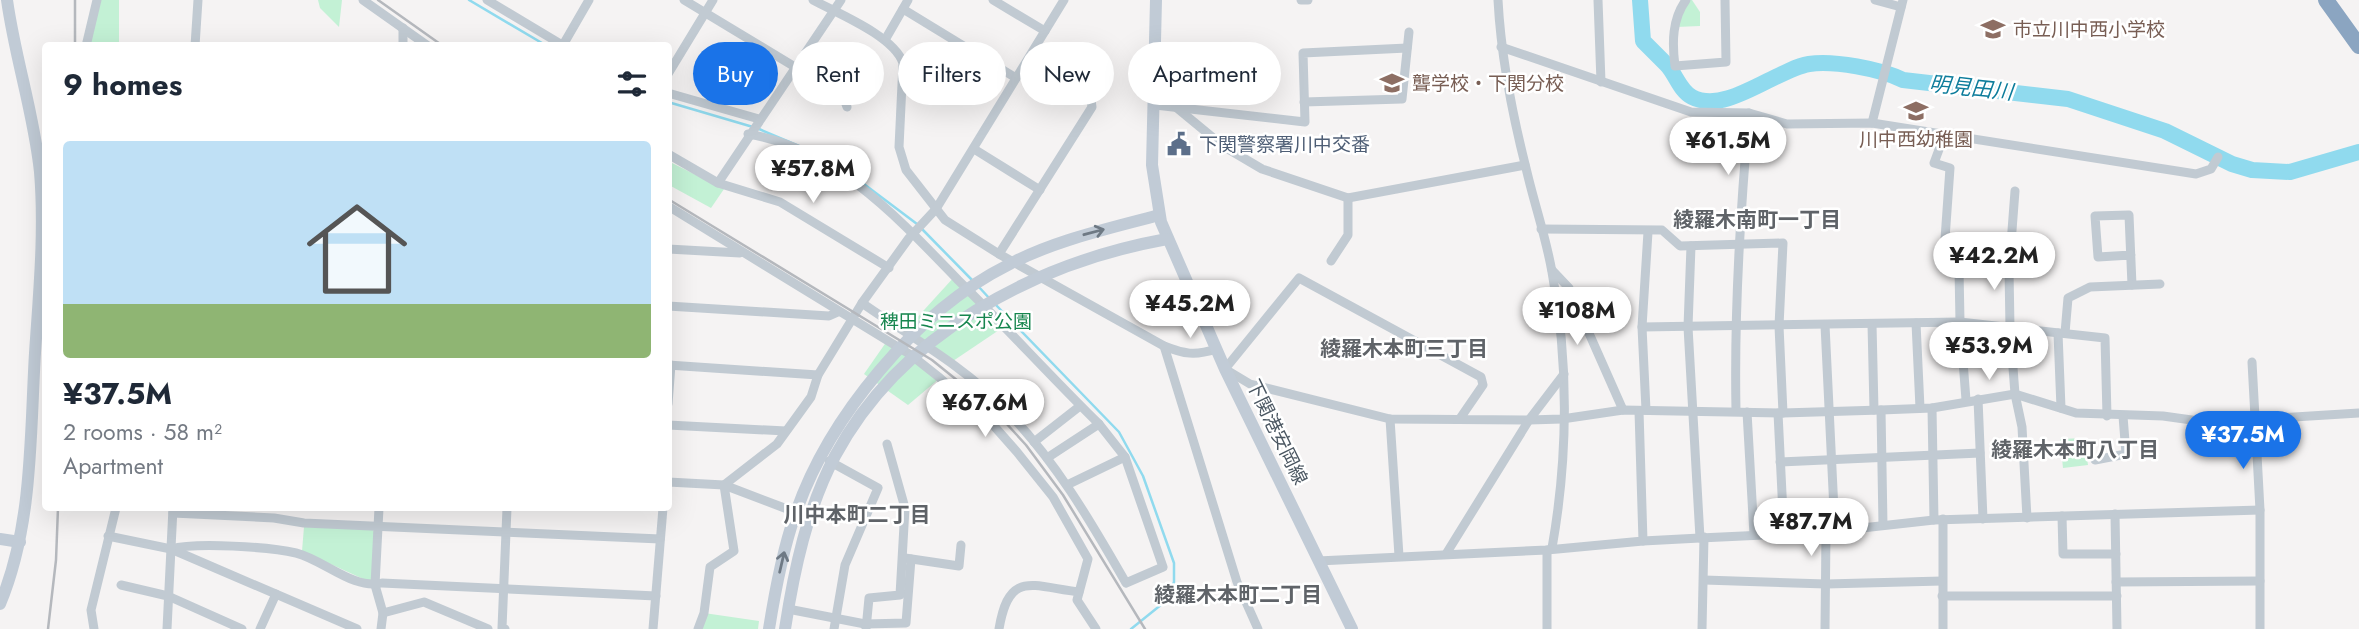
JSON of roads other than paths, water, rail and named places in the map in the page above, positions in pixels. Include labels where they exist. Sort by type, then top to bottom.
[{"type":"highway","points":[[2326,0],[2359,46]]},
{"type":"main road","points":[[0,604],[20,542],[26,494],[41,214],[34,135],[7,0]]},
{"type":"main road","name":"下関港安岡線","points":[[1156,0],[1156,42]]},
{"type":"main road","name":"下関港安岡線","points":[[1155,105],[1152,165],[1159,215],[1167,239],[1225,369],[1352,629]]},
{"type":"main road","points":[[769,629],[779,574],[795,512],[870,394],[907,342],[957,298],[1005,266],[1072,238],[1159,215]]},
{"type":"main road","points":[[870,394],[963,319],[1013,288],[1066,265],[1167,239]]},
{"type":"main road","points":[[785,629],[805,535],[827,460]]},
{"type":"main road","points":[[0,539],[20,542]]},
{"type":"street","points":[[87,42],[97,0]]},
{"type":"street","points":[[195,42],[198,0]]},
{"type":"street","points":[[363,0],[422,42]]},
{"type":"street","points":[[487,0],[558,42]]},
{"type":"street","points":[[565,42],[589,0]]},
{"type":"street","points":[[684,0],[792,64]]},
{"type":"street","points":[[672,67],[713,0]]},
{"type":"street","points":[[813,0],[885,40],[900,52],[903,63],[899,147],[901,161],[945,220],[999,254],[1164,346],[1185,355],[1216,349]]},
{"type":"street","points":[[814,42],[841,0]]},
{"type":"street","points":[[993,0],[1045,31]]},
{"type":"street","points":[[1039,42],[1063,0]]},
{"type":"street","points":[[1301,0],[1308,0]]},
{"type":"street","points":[[1498,0],[1501,47],[1525,165],[1552,270],[1564,349],[1560,500],[1549,549],[1547,629]]},
{"type":"street","points":[[1598,0],[1601,82]]},
{"type":"street","points":[[1686,0],[1675,27],[1672,48],[1675,66],[1726,62],[1725,0]]},
{"type":"street","points":[[1872,123],[1902,3],[1875,0]]},
{"type":"street","points":[[885,40],[905,4],[1016,78]]},
{"type":"street","points":[[403,28],[403,42]]},
{"type":"street","points":[[1304,102],[1402,99],[1409,32]]},
{"type":"street","points":[[1501,47],[1691,112],[1749,113],[1787,124],[1872,123],[2196,174],[2211,169],[2218,157]]},
{"type":"street","points":[[1155,105],[1305,122],[1303,53],[1407,48]]},
{"type":"street","points":[[724,485],[777,444],[811,397],[818,375],[862,303],[936,209],[1020,72]]},
{"type":"street","points":[[718,183],[749,133],[792,75]]},
{"type":"street","points":[[672,94],[758,120]]},
{"type":"street","points":[[999,254],[1092,105]]},
{"type":"street","points":[[1177,108],[1223,146],[1262,169],[1348,198],[1525,165]]},
{"type":"street","points":[[1736,411],[1734,326],[1737,245],[1749,113]]},
{"type":"street","points":[[749,133],[829,166],[918,229],[1099,424],[1125,457],[1163,567],[1126,583],[1069,484],[1003,406],[968,377],[862,303]]},
{"type":"street","points":[[1944,136],[1934,163],[1950,168],[1944,253],[1959,269],[1959,322],[1966,400]]},
{"type":"street","points":[[974,149],[1040,190]]},
{"type":"street","points":[[672,156],[718,183],[780,202],[889,268]]},
{"type":"street","points":[[2015,191],[2009,270],[2010,328],[2015,394],[2022,427],[2027,518]]},
{"type":"street","points":[[1331,261],[1348,235],[1348,198]]},
{"type":"street","points":[[672,209],[911,355],[994,426],[1053,497],[1088,559],[1077,600],[1096,629]]},
{"type":"street","points":[[2131,255],[2098,257],[2095,216],[2129,215],[2133,285]]},
{"type":"street","points":[[1541,229],[1648,232],[1662,230],[1680,246],[1783,243],[1779,326],[1783,534]]},
{"type":"street","points":[[1643,541],[1642,327],[1648,232]]},
{"type":"street","points":[[1690,246],[1688,327],[1704,580],[1702,629]]},
{"type":"street","points":[[672,249],[742,253]]},
{"type":"street","points":[[1552,270],[1569,288],[1623,411]]},
{"type":"street","points":[[1461,417],[1483,385],[1481,377],[1298,278],[1225,369],[1250,384],[1390,419],[1562,419],[1642,410],[1780,413],[1932,408],[1966,400],[2015,394],[2062,408],[2107,416],[2163,416],[2256,429],[2277,418],[2359,413]]},
{"type":"street","points":[[2062,408],[2061,333],[2068,298],[2090,287],[2160,284]]},
{"type":"street","points":[[672,306],[829,316],[838,312]]},
{"type":"street","points":[[1642,327],[1959,322],[2105,338],[2107,416]]},
{"type":"street","points":[[1916,323],[1920,408]]},
{"type":"street","points":[[1872,324],[1882,455],[1883,525]]},
{"type":"street","points":[[1825,325],[1831,458],[1825,629]]},
{"type":"street","points":[[1164,346],[1237,582],[1258,629]]},
{"type":"street","points":[[2252,362],[2260,510],[2260,629]]},
{"type":"street","points":[[672,365],[818,375]]},
{"type":"street","points":[[1446,554],[1529,420],[1564,374]]},
{"type":"street","points":[[1978,399],[1983,519]]},
{"type":"street","points":[[1034,442],[1080,406]]},
{"type":"street","points":[[1932,408],[1931,452],[1938,519],[1943,629]]},
{"type":"street","points":[[1747,412],[1754,535]]},
{"type":"street","points":[[2095,460],[2126,454],[2123,416]]},
{"type":"street","points":[[1390,419],[1399,556]]},
{"type":"street","points":[[1047,458],[1099,424]]},
{"type":"street","points":[[672,425],[786,431]]},
{"type":"street","points":[[788,609],[834,624],[866,626],[906,623],[905,508],[887,444]]},
{"type":"street","points":[[1780,461],[1931,452],[1980,453]]},
{"type":"street","points":[[1069,484],[1125,457]]},
{"type":"street","points":[[827,460],[878,488],[845,565],[834,624]]},
{"type":"street","points":[[672,482],[724,485],[795,512]]},
{"type":"street","points":[[698,629],[704,613],[710,567],[734,551],[724,485]]},
{"type":"street","points":[[1318,561],[1830,531],[1938,519],[2260,510]]},
{"type":"street","points":[[94,629],[91,610],[115,511]]},
{"type":"street","points":[[167,629],[173,511]]},
{"type":"street","points":[[185,511],[378,527],[660,539]]},
{"type":"street","points":[[379,511],[374,585],[383,613],[381,629]]},
{"type":"street","points":[[505,629],[502,628],[508,511]]},
{"type":"street","points":[[653,629],[663,511]]},
{"type":"street","points":[[2115,514],[2117,629]]},
{"type":"street","points":[[2062,516],[2063,554],[2116,554]]},
{"type":"street","points":[[108,536],[171,549],[357,629]]},
{"type":"street","points":[[907,558],[959,566],[961,545]]},
{"type":"street","points":[[171,549],[220,547],[297,554],[369,585],[656,596]]},
{"type":"street","points":[[866,626],[869,597],[900,595],[907,558]]},
{"type":"street","points":[[1704,580],[1826,584],[1942,581]]},
{"type":"street","points":[[2116,582],[2260,581]]},
{"type":"street","points":[[121,585],[168,596],[242,629]]},
{"type":"street","points":[[999,629],[1002,610],[1012,590],[1021,585],[1079,592]]},
{"type":"street","points":[[260,629],[276,594]]},
{"type":"street","points":[[1942,596],[2116,596]]},
{"type":"street","points":[[383,613],[424,602],[488,629]]},
{"type":"waterway","points":[[469,0],[540,42]]},
{"type":"waterway","name":"明見田川","points":[[1640,0],[1643,41],[1669,68],[1688,94],[1705,101],[1735,96],[1809,64],[1831,63],[1870,69],[1903,80],[2068,99],[2165,131],[2232,164],[2252,170],[2290,172],[2359,152]]},
{"type":"waterway","points":[[672,103],[753,127]]},
{"type":"waterway","points":[[759,129],[832,160],[917,224]]},
{"type":"waterway","points":[[921,228],[973,281]]},
{"type":"waterway","points":[[978,286],[990,299]]},
{"type":"waterway","points":[[995,304],[1119,432],[1143,476],[1174,563],[1174,582],[1167,600],[1131,629]]},
{"type":"railway","points":[[75,0],[75,42]]},
{"type":"railway","points":[[378,0],[437,42]]},
{"type":"railway","points":[[672,201],[932,360],[994,410],[1026,445],[1063,495],[1145,629]]},
{"type":"railway","points":[[48,629],[56,560],[58,511]]},
{"type":"place","name":"市立川中西小学校","points":[[1993,29]]},
{"type":"place","name":"聾学校・下関分校","points":[[1392,83]]},
{"type":"place","name":"川中西幼稚園","points":[[1916,111]]},
{"type":"place","name":"下関警察署川中交番","points":[[1179,144]]},
{"type":"district","name":"綾羅木南町一丁目","points":[[1757,220]]},
{"type":"district","name":"綾羅木本町三丁目","points":[[1404,349]]},
{"type":"district","name":"綾羅木本町八丁目","points":[[2075,450]]},
{"type":"district","name":"川中本町二丁目","points":[[857,515]]},
{"type":"district","name":"綾羅木本町二丁目","points":[[1238,595]]},
{"type":"park label","name":"稗田ミニスポ公園","points":[[956,321]]}]
